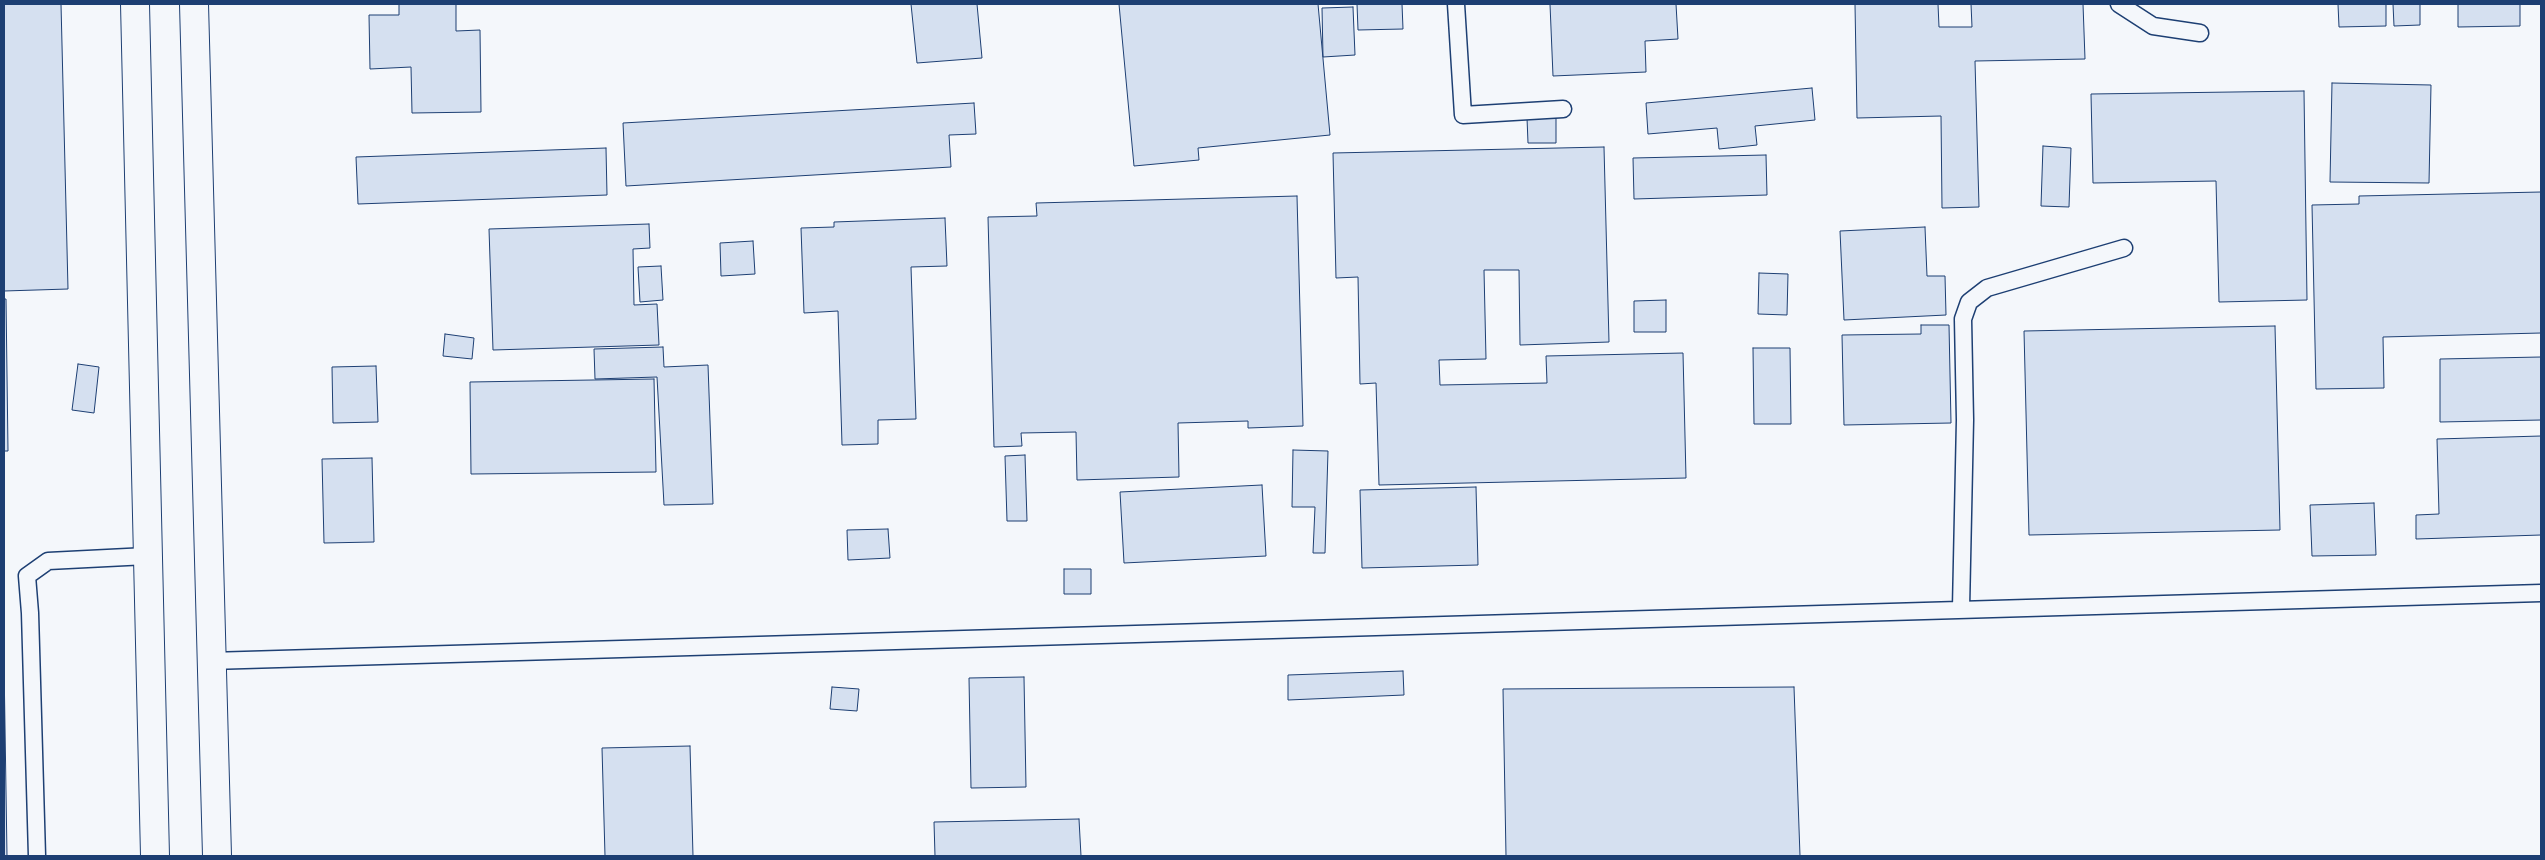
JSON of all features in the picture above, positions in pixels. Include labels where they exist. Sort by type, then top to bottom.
[{"type":"main road","points":[[134,4],[156,856]]},
{"type":"main road","points":[[194,4],[210,661],[217,856]]},
{"type":"lane","points":[[1456,4],[1463,115],[1563,109]]},
{"type":"lane","points":[[2119,4],[2153,26],[2200,33]]},
{"type":"lane","points":[[1961,608],[1965,420],[1963,319],[1969,302],[1987,288],[2124,248]]},
{"type":"lane","points":[[37,856],[30,613],[27,576],[48,561],[147,556]]},
{"type":"lane","points":[[210,661],[1961,608],[2541,593]]},
{"type":"building","points":[[4,4],[61,4],[68,289],[4,291]]},
{"type":"building","points":[[399,4],[456,4],[456,31],[480,30],[481,112],[412,113],[411,67],[370,69],[369,15],[399,15]]},
{"type":"building","points":[[911,4],[977,4],[982,58],[917,63]]},
{"type":"building","points":[[1119,4],[1318,4],[1330,135],[1198,148],[1199,160],[1134,166]]},
{"type":"building","points":[[1357,4],[1402,4],[1403,29],[1358,30]]},
{"type":"building","points":[[1550,4],[1676,4],[1678,39],[1645,41],[1646,72],[1553,76]]},
{"type":"building","points":[[1855,4],[1938,4],[1939,27],[1972,27],[1971,4],[2083,4],[2085,59],[1975,61],[1979,207],[1942,208],[1941,116],[1857,118]]},
{"type":"building","points":[[2338,4],[2386,4],[2386,26],[2339,27]]},
{"type":"building","points":[[2393,4],[2420,4],[2420,25],[2394,26]]},
{"type":"building","points":[[2458,4],[2520,4],[2520,26],[2458,27]]},
{"type":"building","points":[[1353,7],[1355,55],[1323,57],[1322,8]]},
{"type":"building","points":[[2332,83],[2431,85],[2429,183],[2330,182]]},
{"type":"building","points":[[1812,88],[1815,120],[1755,126],[1757,145],[1719,149],[1717,128],[1648,134],[1646,103]]},
{"type":"building","points":[[2304,91],[2307,300],[2219,302],[2216,181],[2093,183],[2091,94]]},
{"type":"building","points":[[974,103],[976,134],[949,135],[951,167],[626,186],[623,123]]},
{"type":"building","points":[[1556,117],[1556,143],[1528,143],[1527,118]]},
{"type":"building","points":[[2043,146],[2071,148],[2069,207],[2041,206]]},
{"type":"building","points":[[1604,147],[1609,342],[1520,345],[1519,270],[1484,270],[1486,359],[1439,360],[1440,385],[1547,383],[1546,356],[1683,353],[1686,478],[1379,485],[1376,383],[1360,384],[1358,277],[1336,278],[1333,153]]},
{"type":"building","points":[[606,148],[607,195],[358,204],[356,157]]},
{"type":"building","points":[[1766,155],[1767,195],[1634,199],[1633,158]]},
{"type":"building","points":[[2541,192],[2541,333],[2383,337],[2384,388],[2316,389],[2312,205],[2359,204],[2359,196]]},
{"type":"building","points":[[1297,196],[1303,426],[1248,428],[1248,421],[1178,423],[1179,477],[1077,480],[1076,432],[1021,433],[1022,446],[994,447],[988,217],[1037,216],[1036,203]]},
{"type":"building","points":[[945,218],[947,266],[911,267],[916,419],[878,420],[878,444],[842,445],[838,311],[804,313],[801,228],[834,227],[834,222]]},
{"type":"building","points":[[649,224],[650,248],[633,249],[634,305],[657,304],[659,345],[493,350],[489,229]]},
{"type":"building","points":[[1925,227],[1927,276],[1945,276],[1946,315],[1844,320],[1840,231]]},
{"type":"building","points":[[753,241],[755,274],[721,276],[720,243]]},
{"type":"building","points":[[661,266],[663,300],[640,302],[638,267]]},
{"type":"building","points":[[1759,273],[1788,274],[1787,315],[1758,314]]},
{"type":"building","points":[[4,299],[6,299],[8,451],[4,451]]},
{"type":"building","points":[[1666,300],[1666,332],[1634,332],[1634,301]]},
{"type":"building","points":[[1921,325],[1949,325],[1951,423],[1844,425],[1842,335],[1921,334]]},
{"type":"building","points":[[2275,326],[2280,530],[2029,535],[2024,331]]},
{"type":"building","points":[[445,334],[474,338],[472,359],[443,356]]},
{"type":"building","points":[[663,347],[664,367],[708,365],[713,504],[664,505],[657,377],[595,379],[594,349]]},
{"type":"building","points":[[1753,348],[1790,348],[1791,424],[1754,424]]},
{"type":"building","points":[[2541,357],[2541,420],[2440,422],[2440,359]]},
{"type":"building","points":[[78,364],[99,367],[94,413],[72,410]]},
{"type":"building","points":[[376,366],[378,422],[333,423],[332,367]]},
{"type":"building","points":[[654,379],[656,472],[471,474],[470,382]]},
{"type":"building","points":[[2541,436],[2541,535],[2416,539],[2416,515],[2439,514],[2437,439]]},
{"type":"building","points":[[1293,450],[1328,451],[1325,553],[1313,553],[1315,507],[1292,507]]},
{"type":"building","points":[[1025,455],[1027,521],[1007,521],[1005,456]]},
{"type":"building","points":[[372,458],[374,542],[324,543],[322,459]]},
{"type":"building","points":[[1262,485],[1266,556],[1124,563],[1120,492]]},
{"type":"building","points":[[1476,487],[1478,565],[1362,568],[1360,490]]},
{"type":"building","points":[[2374,503],[2376,555],[2312,556],[2310,505]]},
{"type":"building","points":[[888,529],[890,558],[848,560],[847,530]]},
{"type":"building","points":[[1064,569],[1091,569],[1091,594],[1064,594]]},
{"type":"building","points":[[4,662],[7,856],[4,856]]},
{"type":"building","points":[[1403,671],[1404,695],[1288,700],[1288,675]]},
{"type":"building","points":[[1024,677],[1026,787],[971,788],[969,678]]},
{"type":"building","points":[[832,687],[859,689],[857,711],[830,709]]},
{"type":"building","points":[[1794,687],[1800,856],[1506,856],[1503,689]]},
{"type":"building","points":[[690,746],[693,856],[605,856],[602,748]]},
{"type":"building","points":[[1079,819],[1081,856],[935,856],[934,822]]}]
